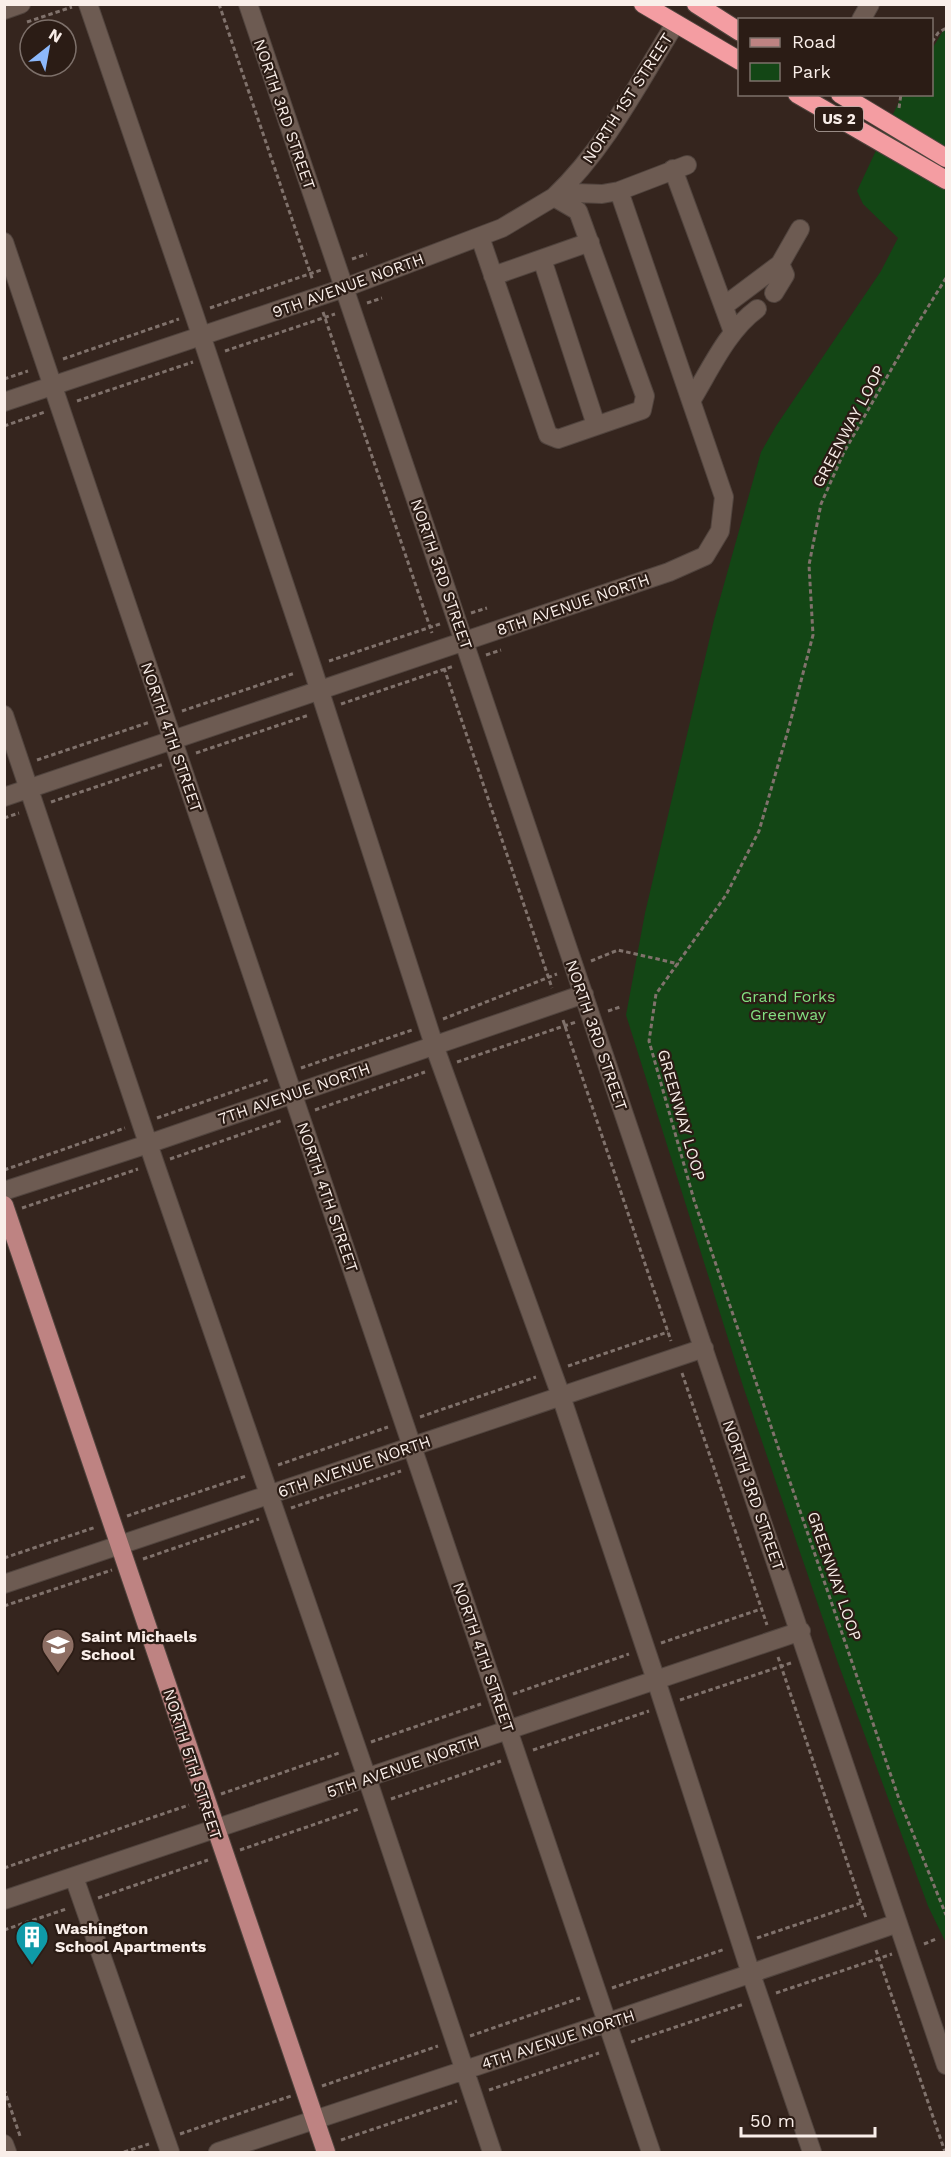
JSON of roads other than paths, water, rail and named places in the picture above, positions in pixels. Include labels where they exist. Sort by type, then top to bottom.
[{"type":"highway","points":[[644,4],[738,60]]},
{"type":"highway","points":[[675,24],[686,4]]},
{"type":"highway","points":[[696,4],[738,31]]},
{"type":"highway","name":"US 2","points":[[800,96],[946,180]]},
{"type":"highway","name":"US 2","points":[[845,96],[893,117],[946,158]]},
{"type":"main road","name":"NORTH 5TH STREET","points":[[4,1205],[326,2152]]},
{"type":"street","points":[[4,10],[21,4]]},
{"type":"street","points":[[88,4],[326,709],[434,1045],[561,1396],[646,1648],[741,1944],[812,2152]]},
{"type":"street","name":"NORTH 3RD STREET","points":[[249,4],[946,2065]]},
{"type":"street","points":[[862,18],[870,4]]},
{"type":"street","name":"NORTH 1ST STREET","points":[[554,197],[574,178],[600,145],[675,24]]},
{"type":"street","name":"9TH AVENUE NORTH","points":[[4,402],[344,288],[480,237],[523,218],[554,197],[575,193],[602,194],[619,190],[680,167],[724,306]]},
{"type":"street","name":"8TH AVENUE NORTH","points":[[4,797],[669,572],[705,556],[720,531],[724,497],[619,190]]},
{"type":"street","points":[[480,237],[548,435],[558,439],[642,410],[645,396],[578,211],[554,197]]},
{"type":"street","points":[[734,332],[724,306],[780,264],[800,229]]},
{"type":"street","name":"NORTH 4TH STREET","points":[[4,242],[651,2152]]},
{"type":"street","points":[[493,276],[590,242]]},
{"type":"street","points":[[542,259],[596,425]]},
{"type":"street","points":[[774,293],[785,275],[780,264]]},
{"type":"street","points":[[691,401],[734,332],[747,316],[757,309]]},
{"type":"street","points":[[4,715],[148,1144],[357,1747],[492,2152]]},
{"type":"street","name":"7TH AVENUE NORTH","points":[[4,1191],[148,1144],[584,994]]},
{"type":"street","name":"6TH AVENUE NORTH","points":[[4,1584],[704,1348]]},
{"type":"street","name":"5TH AVENUE NORTH","points":[[4,1900],[801,1631]]},
{"type":"street","points":[[74,1877],[167,2146]]},
{"type":"street","name":"4TH AVENUE NORTH","points":[[218,2152],[898,1923]]},
{"type":"street","points":[[7,2152],[13,2143]]},
{"type":"place","name":"Saint Michaels School","points":[[58,1674]]},
{"type":"place","name":"Washington School Apartments","points":[[32,1966]]},
{"type":"park label","name":"Grand Forks Greenway","points":[[788,1005]]}]
